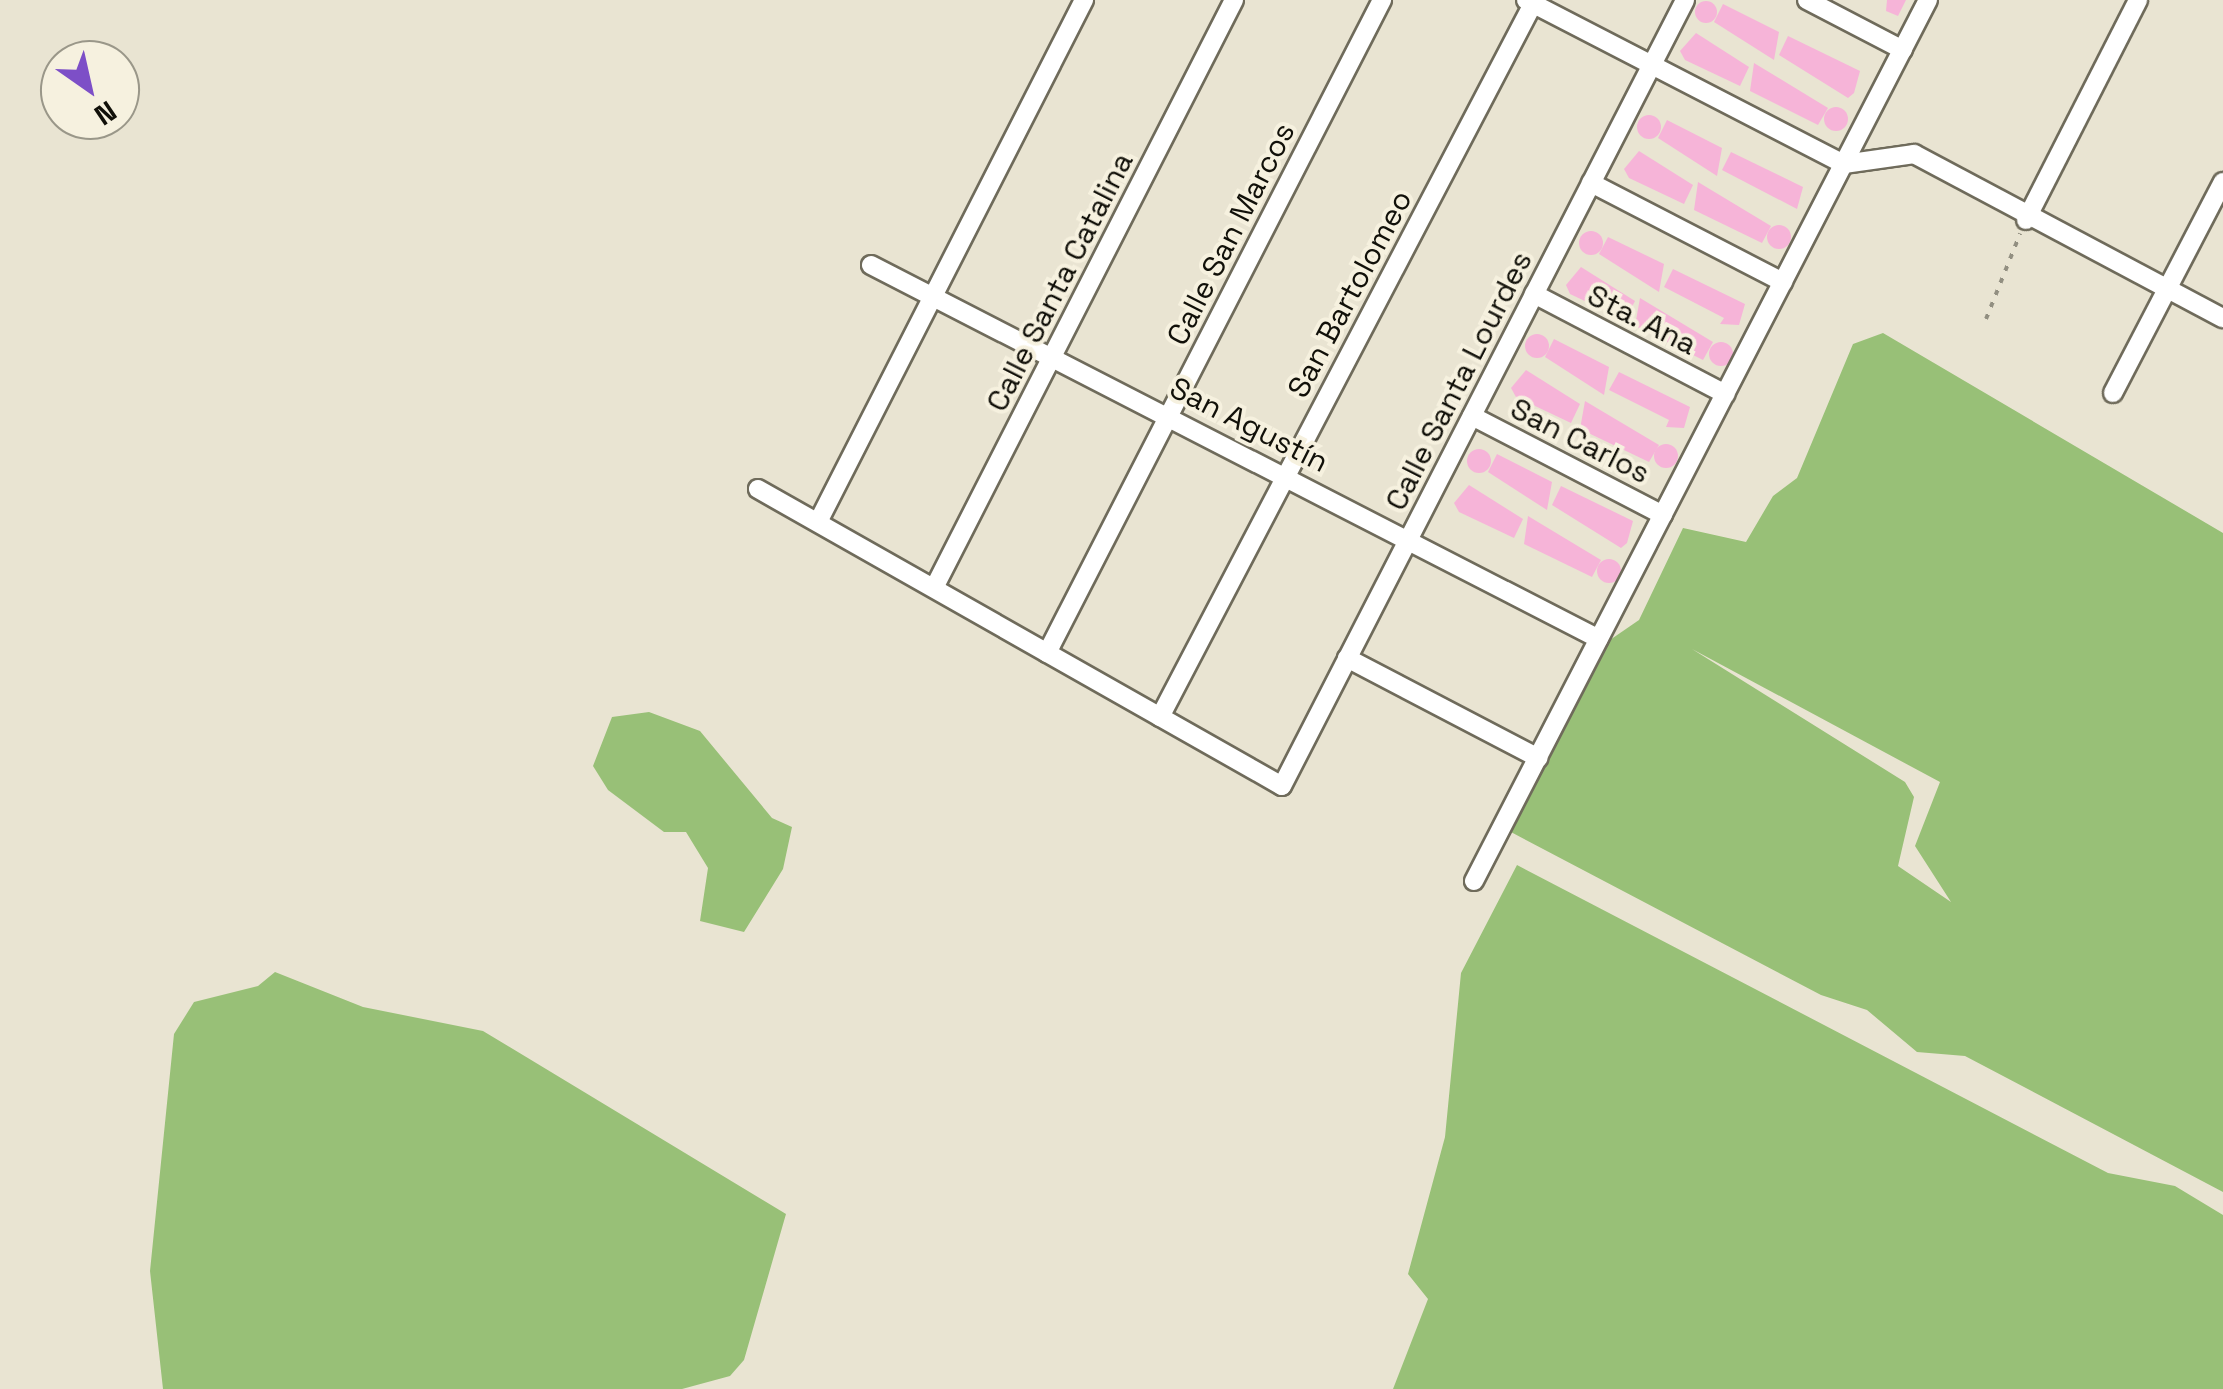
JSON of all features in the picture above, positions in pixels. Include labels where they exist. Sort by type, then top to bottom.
[{"type":"street","points":[[818,522],[1084,0]]},
{"type":"street","name":"Calle Santa Catalina","points":[[934,588],[1234,0]]},
{"type":"street","name":"Calle San Marcos","points":[[1047,652],[1382,0]]},
{"type":"street","name":"Calle Santa Lourdes","points":[[1160,717],[1282,786],[1685,0]]},
{"type":"street","points":[[1807,0],[1903,50]]},
{"type":"street","points":[[1474,881],[1928,0]]},
{"type":"street","points":[[2026,220],[2138,0]]},
{"type":"street","points":[[1531,1],[1844,164],[1914,154],[2026,220],[2223,318]]},
{"type":"street","name":"San Bartolomeo","points":[[1160,717],[1531,1]]},
{"type":"street","points":[[2113,393],[2223,182]]},
{"type":"street","points":[[1590,183],[1783,282]]},
{"type":"street","name":"San Agustín","points":[[871,265],[1600,639]]},
{"type":"street","name":"Sta. Ana","points":[[1534,294],[1725,394]]},
{"type":"street","name":"San Carlos","points":[[1472,416],[1662,515]]},
{"type":"street","points":[[758,488],[1160,717]]},
{"type":"street","points":[[1347,658],[1538,758]]},
{"type":"path","points":[[1986,319],[2026,220]]},
{"type":"green space","points":[[1883,333],[2223,533],[2223,1192],[1965,1056],[1917,1052],[1867,1010],[1821,995],[1509,831],[1607,642],[1639,620],[1683,528],[1746,542],[1773,496],[1797,478],[1853,344]],"holes":[[[1692,649],[1940,782],[1915,846],[1951,902],[1898,866],[1914,797],[1905,782]]]},
{"type":"green space","points":[[649,712],[700,731],[772,818],[792,827],[783,869],[744,932],[700,921],[708,868],[686,832],[664,832],[608,790],[593,766],[612,717]]},
{"type":"green space","points":[[1517,865],[2108,1173],[2175,1186],[2223,1215],[2223,1389],[1393,1389],[1428,1299],[1408,1274],[1445,1137],[1461,973]]},
{"type":"green space","points":[[275,972],[363,1007],[483,1031],[786,1214],[744,1360],[730,1376],[682,1389],[163,1389],[150,1271],[174,1034],[194,1002],[258,986]]},
{"type":"building","points":[[1887,0],[1906,0],[1898,16],[1886,11]]},
{"type":"building","points":[[1702,1],[1710,1],[1717,12],[1710,23],[1702,23],[1695,16],[1695,8]]},
{"type":"building","points":[[1723,4],[1779,32],[1774,60],[1714,22]]},
{"type":"building","points":[[1696,33],[1749,67],[1740,86],[1685,60],[1680,51]]},
{"type":"building","points":[[1788,36],[1860,71],[1854,93],[1848,98],[1779,55]]},
{"type":"building","points":[[1754,63],[1828,108],[1818,125],[1750,91]]},
{"type":"building","points":[[1836,107],[1848,119],[1836,131],[1824,119]]},
{"type":"building","points":[[1649,115],[1658,118],[1658,136],[1649,139],[1640,136],[1637,127],[1640,118]]},
{"type":"building","points":[[1667,120],[1722,148],[1717,176],[1658,138]]},
{"type":"building","points":[[1639,151],[1693,185],[1684,204],[1629,178],[1624,169]]},
{"type":"building","points":[[1731,152],[1803,187],[1797,209],[1722,170]]},
{"type":"building","points":[[1698,182],[1771,226],[1762,243],[1694,210]]},
{"type":"building","points":[[1779,225],[1791,237],[1779,249],[1767,237]]},
{"type":"building","points":[[1591,231],[1603,243],[1591,255],[1579,243]]},
{"type":"building","points":[[1608,237],[1664,264],[1659,292],[1599,254]]},
{"type":"building","points":[[1581,267],[1635,301],[1625,320],[1570,294],[1566,285]]},
{"type":"building","points":[[1673,269],[1745,304],[1739,325],[1720,324],[1724,318],[1664,287]]},
{"type":"building","points":[[1640,298],[1713,342],[1703,360],[1635,326]]},
{"type":"building","points":[[1537,334],[1549,346],[1537,358],[1525,346]]},
{"type":"building","points":[[1554,339],[1609,367],[1604,395],[1545,357]]},
{"type":"building","points":[[1721,342],[1730,345],[1730,363],[1721,366],[1712,363],[1709,354],[1712,345]]},
{"type":"building","points":[[1526,370],[1580,404],[1571,423],[1516,397],[1511,388]]},
{"type":"building","points":[[1619,372],[1690,407],[1684,428],[1666,427],[1669,420],[1609,390]]},
{"type":"building","points":[[1585,401],[1659,445],[1649,462],[1580,429]]},
{"type":"building","points":[[1666,444],[1675,447],[1675,465],[1666,468],[1657,465],[1654,456],[1657,447]]},
{"type":"building","points":[[1479,449],[1488,452],[1488,470],[1479,473],[1470,470],[1467,461],[1470,452]]},
{"type":"building","points":[[1497,454],[1552,482],[1547,510],[1488,472]]},
{"type":"building","points":[[1469,485],[1523,519],[1514,538],[1459,512],[1454,503]]},
{"type":"building","points":[[1561,486],[1633,521],[1627,543],[1621,548],[1552,505]]},
{"type":"building","points":[[1528,516],[1601,560],[1592,577],[1524,544]]},
{"type":"building","points":[[1609,559],[1618,562],[1618,580],[1609,583],[1600,580],[1597,571],[1600,562]]}]
